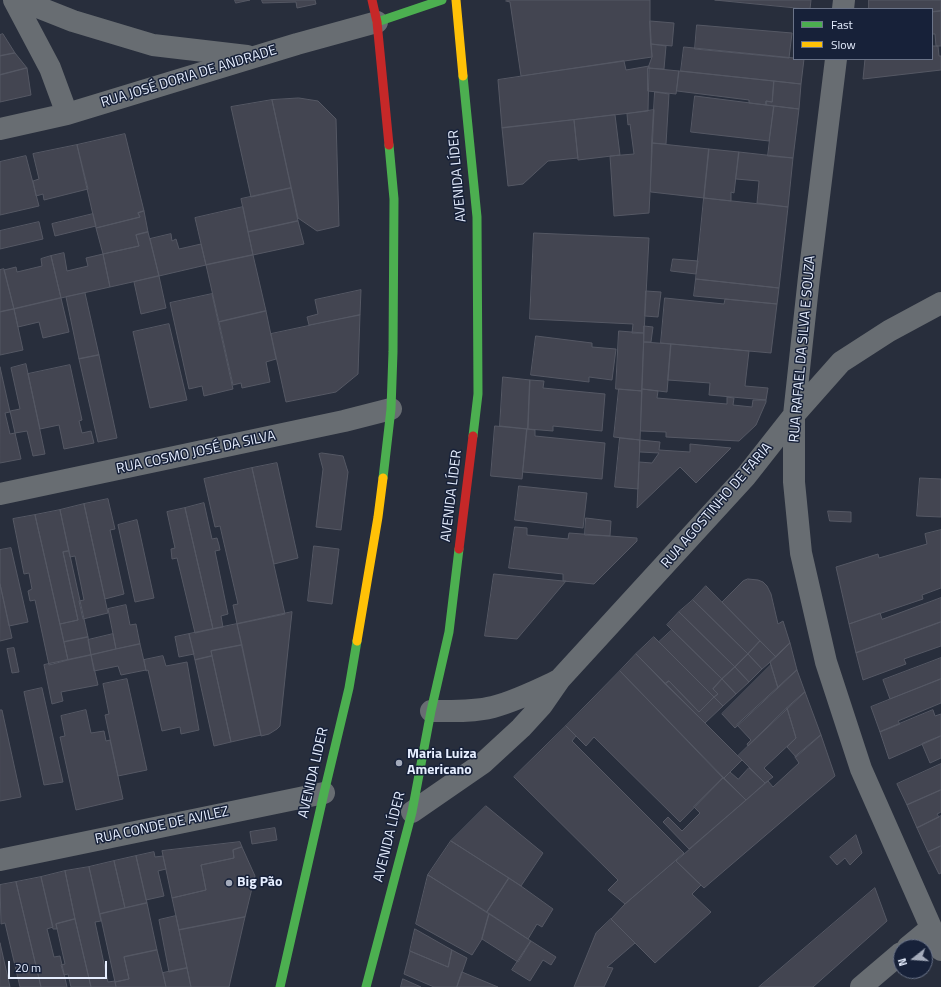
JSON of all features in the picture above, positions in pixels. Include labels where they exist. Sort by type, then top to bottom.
[{"type":"main road","points":[[372,0],[377,22],[394,199],[391,409]]},
{"type":"main road","points":[[377,22],[442,0]]},
{"type":"main road","name":"AVENIDA LÍDER","points":[[366,987],[412,812],[431,711],[449,632],[478,394],[477,217],[456,0]]},
{"type":"main road","name":"AVENIDA LIDER","points":[[280,987],[349,688],[378,517],[391,409]]},
{"type":"street","points":[[14,0],[50,68],[67,114]]},
{"type":"street","points":[[20,0],[73,21],[153,45],[257,57]]},
{"type":"street","name":"RUA JOSÉ DORIA DE ANDRADE","points":[[0,129],[67,114],[297,44],[377,22]]},
{"type":"street","name":"RUA RAFAEL DA SILVA E SOUZA","points":[[836,60],[809,277],[794,416],[794,482],[802,553],[826,662],[861,769],[941,950]]},
{"type":"street","name":"RUA AGOSTINHO DE FARIA","points":[[412,812],[483,763],[516,733],[542,705],[560,679],[746,476],[794,416],[841,362],[889,331],[941,304]]},
{"type":"street","name":"RUA COSMO JOSÉ DA SILVA","points":[[0,494],[344,421],[391,409]]},
{"type":"street","name":"RUA AGOSTINHO DE FARIA","points":[[431,711],[470,710],[492,707],[533,692],[560,679]]},
{"type":"street","name":"RUA CONDE DE AVILEZ","points":[[0,860],[324,793]]},
{"type":"street","points":[[918,939],[931,928]]},
{"type":"street","points":[[861,987],[893,960]]},
{"type":"building","points":[[235,0],[250,0],[236,3]]},
{"type":"building","points":[[262,0],[315,0],[316,4],[297,8],[296,2],[263,3]]},
{"type":"building","points":[[650,0],[652,57],[521,76],[510,2],[506,1]]},
{"type":"building","points":[[715,0],[811,0],[810,8]]},
{"type":"building","points":[[869,0],[941,0],[941,11],[933,12],[933,8],[869,8]]},
{"type":"building","points":[[941,11],[941,46],[936,46],[935,34],[933,34],[933,12]]},
{"type":"building","points":[[650,21],[674,23],[672,46],[651,44]]},
{"type":"building","points":[[697,25],[792,33],[789,58],[695,49]]},
{"type":"building","points":[[3,34],[15,53],[0,56],[0,35]]},
{"type":"building","points":[[651,44],[666,46],[664,69],[648,68],[652,57]]},
{"type":"building","points":[[933,46],[938,46],[939,56],[941,56],[941,70],[863,79],[865,60],[933,60]]},
{"type":"building","points":[[684,47],[804,60],[801,84],[681,71]]},
{"type":"building","points":[[15,53],[27,68],[0,75],[0,56]]},
{"type":"building","points":[[624,61],[626,70],[649,66],[648,111],[502,128],[498,80]]},
{"type":"building","points":[[27,68],[31,95],[0,102],[0,75]]},
{"type":"building","points":[[648,68],[679,71],[676,94],[648,91]]},
{"type":"building","points":[[679,71],[774,81],[772,102],[766,101],[766,105],[749,103],[749,100],[677,91]]},
{"type":"building","points":[[774,81],[801,84],[799,109],[766,105],[766,101],[772,102]]},
{"type":"building","points":[[655,92],[669,94],[666,144],[652,143]]},
{"type":"building","points":[[695,96],[774,106],[769,141],[691,132]]},
{"type":"building","points":[[299,98],[318,101],[336,119],[339,226],[317,231],[298,218],[272,100]]},
{"type":"building","points":[[272,100],[291,188],[251,197],[231,107]]},
{"type":"building","points":[[774,106],[799,109],[793,158],[768,156]]},
{"type":"building","points":[[654,110],[649,213],[614,216],[610,156],[634,154],[630,124],[628,125],[627,114]]},
{"type":"building","points":[[615,115],[620,155],[578,160],[574,120]]},
{"type":"building","points":[[574,120],[578,158],[548,161],[523,184],[508,186],[502,128]]},
{"type":"building","points":[[125,134],[144,211],[138,213],[140,217],[96,228],[77,145]]},
{"type":"building","points":[[652,143],[709,149],[704,198],[651,192]]},
{"type":"building","points":[[77,145],[88,189],[44,200],[43,194],[36,196],[33,181],[39,179],[33,154]]},
{"type":"building","points":[[709,149],[739,152],[734,193],[731,192],[731,201],[704,198]]},
{"type":"building","points":[[739,152],[793,158],[788,207],[757,203],[759,181],[736,179]]},
{"type":"building","points":[[26,156],[39,206],[0,215],[0,162]]},
{"type":"building","points":[[291,188],[298,221],[248,232],[241,199]]},
{"type":"building","points":[[704,198],[788,207],[779,288],[696,279]]},
{"type":"building","points":[[243,207],[253,255],[206,265],[195,218]]},
{"type":"building","points":[[144,211],[148,232],[136,235],[139,246],[103,254],[96,228],[140,217],[138,213]]},
{"type":"building","points":[[93,214],[96,226],[55,236],[52,224]]},
{"type":"building","points":[[298,221],[304,244],[253,255],[248,232]]},
{"type":"building","points":[[39,222],[43,239],[0,249],[0,231]]},
{"type":"building","points":[[148,232],[159,276],[110,287],[103,254],[139,246],[136,235]]},
{"type":"building","points":[[534,233],[649,238],[644,333],[632,333],[633,324],[530,319]]},
{"type":"building","points":[[171,234],[172,241],[176,239],[179,249],[201,244],[206,265],[159,276],[150,239]]},
{"type":"building","points":[[64,253],[67,271],[88,266],[86,258],[103,254],[110,287],[61,298],[51,256]]},
{"type":"building","points":[[253,255],[266,311],[219,322],[206,265]]},
{"type":"building","points":[[51,256],[61,298],[14,309],[4,270],[16,267],[17,272],[42,266],[41,259]]},
{"type":"building","points":[[673,259],[698,261],[696,274],[671,271]]},
{"type":"building","points":[[4,269],[14,309],[0,312],[0,270]]},
{"type":"building","points":[[159,276],[166,308],[141,314],[134,282]]},
{"type":"building","points":[[696,279],[779,288],[777,304],[694,296]]},
{"type":"building","points":[[361,290],[360,315],[309,325],[307,317],[318,314],[315,300]]},
{"type":"building","points":[[646,291],[661,292],[658,317],[645,316]]},
{"type":"building","points":[[85,293],[99,355],[79,359],[66,297]]},
{"type":"building","points":[[212,294],[233,389],[204,396],[202,386],[189,389],[170,303]]},
{"type":"building","points":[[61,298],[69,332],[43,338],[39,322],[18,327],[14,309]]},
{"type":"building","points":[[665,298],[724,304],[725,299],[777,304],[771,353],[661,343]]},
{"type":"building","points":[[14,309],[23,350],[0,355],[0,312]]},
{"type":"building","points":[[266,311],[276,359],[266,362],[270,382],[242,388],[241,383],[233,385],[219,322]]},
{"type":"building","points":[[360,315],[358,374],[336,392],[286,402],[271,334]]},
{"type":"building","points":[[169,324],[187,400],[150,408],[133,332]]},
{"type":"building","points":[[644,326],[653,327],[651,342],[644,342]]},
{"type":"building","points":[[619,331],[644,333],[642,391],[616,389]]},
{"type":"building","points":[[536,336],[592,343],[592,347],[616,349],[612,380],[589,377],[589,382],[531,375]]},
{"type":"building","points":[[644,342],[671,344],[667,392],[642,389]]},
{"type":"building","points":[[671,344],[749,351],[745,386],[768,388],[766,400],[709,395],[710,383],[668,380]]},
{"type":"building","points":[[99,355],[117,438],[98,442],[79,359]]},
{"type":"building","points":[[26,364],[45,454],[33,456],[27,431],[15,433],[10,411],[20,409],[11,368]]},
{"type":"building","points":[[70,365],[82,420],[79,421],[82,433],[91,431],[94,443],[64,449],[59,425],[40,429],[28,374]]},
{"type":"building","points":[[0,367],[10,412],[5,413],[10,434],[15,433],[21,459],[0,463]]},
{"type":"building","points":[[503,377],[530,380],[528,429],[500,426]]},
{"type":"building","points":[[530,380],[544,381],[543,388],[605,394],[602,431],[553,426],[553,431],[528,429]]},
{"type":"building","points":[[619,389],[642,391],[640,440],[614,437]]},
{"type":"building","points":[[642,389],[658,391],[657,398],[727,404],[727,397],[734,398],[733,405],[752,407],[753,400],[766,400],[766,402],[756,425],[739,441],[666,437],[666,432],[641,431]]},
{"type":"building","points":[[495,426],[527,429],[522,479],[491,476]]},
{"type":"building","points":[[527,429],[535,430],[535,436],[605,443],[602,479],[523,472]]},
{"type":"building","points":[[620,438],[640,440],[638,489],[615,487]]},
{"type":"building","points":[[640,440],[660,442],[659,450],[690,452],[690,444],[731,448],[696,483],[680,467],[637,508],[639,462],[652,463],[659,453],[640,452]]},
{"type":"building","points":[[322,453],[343,456],[348,472],[341,530],[316,527],[323,469],[319,454]]},
{"type":"building","points":[[277,463],[298,558],[274,564],[252,468]]},
{"type":"building","points":[[252,468],[285,614],[237,624],[233,605],[238,604],[220,526],[215,527],[204,479]]},
{"type":"building","points":[[920,478],[941,479],[941,517],[917,516]]},
{"type":"building","points":[[519,486],[587,493],[583,528],[515,520]]},
{"type":"building","points":[[108,499],[115,529],[110,530],[124,594],[105,599],[84,504]]},
{"type":"building","points":[[204,503],[212,539],[217,538],[219,545],[220,550],[215,551],[228,614],[221,616],[223,627],[213,629],[185,508]]},
{"type":"building","points":[[84,504],[108,613],[83,619],[79,601],[84,600],[75,556],[70,557],[60,510]]},
{"type":"building","points":[[185,508],[213,629],[195,633],[177,558],[172,559],[171,549],[175,548],[167,512]]},
{"type":"building","points":[[60,510],[69,551],[63,552],[78,620],[60,624],[35,515]]},
{"type":"building","points":[[828,511],[851,512],[851,522],[830,521]]},
{"type":"building","points":[[35,515],[68,660],[49,665],[35,600],[30,601],[28,591],[32,589],[29,573],[24,574],[13,519]]},
{"type":"building","points":[[586,518],[611,521],[610,536],[585,535]]},
{"type":"building","points":[[137,520],[154,598],[135,602],[118,525]]},
{"type":"building","points":[[515,527],[527,528],[527,535],[568,539],[569,533],[637,538],[637,541],[594,584],[563,581],[563,574],[509,568]]},
{"type":"building","points":[[941,530],[941,588],[922,595],[923,599],[849,624],[836,567],[878,554],[879,558],[927,544],[925,534]]},
{"type":"building","points":[[314,546],[339,549],[332,604],[308,601]]},
{"type":"building","points":[[11,548],[28,622],[9,626],[0,584],[0,550]]},
{"type":"building","points":[[69,551],[88,637],[64,642],[60,624],[78,620],[63,552]]},
{"type":"building","points":[[494,574],[566,581],[517,639],[485,636]]},
{"type":"building","points":[[748,579],[758,580],[767,586],[771,594],[778,624],[783,621],[790,643],[776,657],[722,602],[743,581]]},
{"type":"building","points":[[0,584],[12,638],[0,641]]},
{"type":"building","points":[[706,586],[760,641],[748,654],[693,600]]},
{"type":"building","points":[[941,598],[941,622],[856,653],[849,624],[880,613],[882,619]]},
{"type":"building","points":[[693,600],[748,654],[735,667],[679,612]]},
{"type":"building","points":[[126,605],[130,625],[136,624],[140,644],[116,649],[108,609]]},
{"type":"building","points":[[292,612],[280,726],[269,734],[261,736],[237,624]]},
{"type":"building","points":[[679,612],[735,667],[722,679],[667,625]]},
{"type":"building","points":[[941,622],[941,646],[904,659],[906,664],[863,680],[856,653]]},
{"type":"building","points":[[237,624],[242,645],[211,651],[212,656],[195,660],[189,634]]},
{"type":"building","points":[[672,630],[722,679],[713,689],[718,694],[714,697],[659,642]]},
{"type":"building","points":[[113,634],[116,649],[91,655],[88,640]]},
{"type":"building","points":[[189,634],[194,654],[179,657],[175,637]]},
{"type":"building","points":[[88,637],[91,655],[68,660],[64,642]]},
{"type":"building","points":[[654,637],[714,697],[699,712],[669,681],[665,684],[636,654]]},
{"type":"building","points":[[760,641],[776,657],[762,669],[748,654]]},
{"type":"building","points":[[790,643],[797,670],[778,688],[770,662]]},
{"type":"building","points":[[140,644],[146,670],[121,675],[118,666],[94,671],[91,655]]},
{"type":"building","points":[[242,645],[261,735],[231,742],[211,651]]},
{"type":"building","points":[[14,648],[19,672],[12,673],[7,649]]},
{"type":"building","points":[[636,654],[742,760],[724,778],[620,671]]},
{"type":"building","points":[[748,654],[762,669],[749,682],[735,667]]},
{"type":"building","points":[[91,655],[98,685],[61,692],[63,701],[52,704],[44,665]]},
{"type":"building","points":[[163,656],[166,666],[187,662],[199,730],[181,734],[180,727],[162,731],[148,670],[146,671],[144,660]]},
{"type":"building","points":[[212,656],[231,742],[214,746],[195,660]]},
{"type":"building","points":[[941,658],[941,679],[890,699],[883,680]]},
{"type":"building","points":[[771,665],[778,688],[735,728],[722,714]]},
{"type":"building","points":[[735,667],[749,682],[736,694],[722,679]]},
{"type":"building","points":[[797,670],[805,692],[748,746],[747,744],[751,740],[737,725]]},
{"type":"building","points":[[620,671],[723,778],[680,822],[594,737],[586,746],[566,726]]},
{"type":"building","points":[[127,679],[147,770],[118,776],[105,715],[109,714],[103,684]]},
{"type":"building","points":[[722,679],[736,694],[723,706],[714,697],[718,694],[713,689]]},
{"type":"building","points":[[941,679],[941,703],[898,721],[900,724],[880,732],[871,707]]},
{"type":"building","points":[[669,681],[699,712],[714,697],[723,706],[705,723],[665,684]]},
{"type":"building","points":[[42,688],[63,782],[44,785],[24,692]]},
{"type":"building","points":[[805,692],[821,735],[796,757],[787,747],[796,738],[787,708]]},
{"type":"building","points":[[787,708],[796,738],[764,768],[773,777],[765,783],[738,756]]},
{"type":"building","points":[[0,710],[2,710],[21,797],[0,801]]},
{"type":"building","points":[[86,710],[91,733],[104,731],[106,741],[110,740],[123,799],[76,810],[60,737],[65,736],[61,716]]},
{"type":"building","points":[[933,710],[935,716],[941,714],[941,736],[889,759],[880,732]]},
{"type":"building","points":[[566,726],[576,736],[572,741],[684,853],[625,904],[608,890],[618,880],[514,777]]},
{"type":"building","points":[[821,735],[835,776],[704,888],[676,861],[768,781],[773,787],[799,763],[795,757]]},
{"type":"building","points":[[941,736],[941,758],[930,763],[922,744]]},
{"type":"building","points":[[941,764],[941,790],[907,805],[897,784]]},
{"type":"building","points":[[749,768],[765,783],[746,800],[724,778],[730,772],[738,779]]},
{"type":"building","points":[[723,778],[746,800],[689,849],[663,822],[668,817],[682,831],[700,813],[694,807]]},
{"type":"building","points":[[941,790],[941,812],[937,814],[939,817],[917,828],[907,805]]},
{"type":"building","points":[[486,806],[543,853],[521,886],[451,841]]},
{"type":"building","points":[[941,816],[941,846],[928,852],[917,828]]},
{"type":"building","points":[[275,828],[277,840],[252,844],[250,832]]},
{"type":"building","points":[[856,835],[862,853],[850,865],[845,858],[837,865],[830,857]]},
{"type":"building","points":[[451,841],[509,878],[487,912],[428,875]]},
{"type":"building","points":[[240,842],[242,847],[233,850],[234,858],[201,865],[206,890],[172,898],[162,851]]},
{"type":"building","points":[[941,846],[941,873],[939,874],[928,852]]},
{"type":"building","name":"Big Pão","points":[[242,847],[255,876],[245,917],[179,930],[172,898],[206,890],[201,865],[234,858],[233,850]]},
{"type":"building","points":[[154,852],[155,857],[163,856],[166,869],[158,871],[164,896],[146,900],[136,856]]},
{"type":"building","points":[[136,856],[147,903],[125,908],[114,861]]},
{"type":"building","points":[[114,861],[125,908],[100,914],[89,867]]},
{"type":"building","points":[[676,861],[701,885],[692,894],[711,912],[655,963],[611,919],[625,904]]},
{"type":"building","points":[[89,867],[101,921],[95,922],[108,982],[115,981],[116,987],[91,987],[75,919],[65,871]]},
{"type":"building","points":[[65,871],[75,919],[56,924],[57,929],[53,929],[41,877]]},
{"type":"building","points":[[428,875],[489,914],[482,939],[472,955],[416,924]]},
{"type":"building","points":[[41,877],[53,927],[47,929],[54,957],[60,956],[67,987],[41,987],[16,882]]},
{"type":"building","points":[[509,878],[553,909],[542,927],[537,924],[528,939],[487,912]]},
{"type":"building","points":[[16,882],[41,987],[20,987],[5,923],[1,924],[0,885]]},
{"type":"building","points":[[875,888],[887,921],[813,987],[759,987]]},
{"type":"building","points":[[147,903],[157,950],[124,957],[129,979],[115,982],[100,914]]},
{"type":"building","points":[[489,914],[531,941],[518,962],[482,939]]},
{"type":"building","points":[[176,916],[187,968],[169,972],[159,920]]},
{"type":"building","points":[[245,917],[229,987],[191,987],[179,930]]},
{"type":"building","points":[[75,919],[91,987],[71,987],[68,974],[64,975],[61,965],[65,964],[56,924]]},
{"type":"building","points":[[611,919],[635,943],[607,967],[613,968],[604,987],[574,987],[596,933]]},
{"type":"building","points":[[415,929],[452,950],[448,967],[410,951]]},
{"type":"building","points":[[531,941],[556,957],[551,965],[543,960],[530,981],[512,970]]},
{"type":"building","points":[[0,943],[10,987],[0,987]]},
{"type":"building","points":[[157,950],[166,987],[116,987],[115,982],[129,979],[124,957]]},
{"type":"building","points":[[452,950],[467,958],[457,987],[434,987],[404,974],[410,951],[448,967]]},
{"type":"building","points":[[187,968],[191,987],[166,987],[163,973]]},
{"type":"building","points":[[462,972],[498,987],[457,987]]},
{"type":"building","points":[[403,979],[421,987],[401,987]]},
{"type":"traffic: fast","points":[[377,22],[442,0]]},
{"type":"traffic: fast","points":[[463,76],[477,217],[478,394],[473,436]]},
{"type":"traffic: fast","points":[[383,478],[391,409],[393,352],[394,199],[389,145]]},
{"type":"traffic: fast","points":[[366,987],[412,812],[431,711],[449,632],[459,549]]},
{"type":"traffic: fast","points":[[280,987],[349,688],[357,641]]},
{"type":"traffic: slow","points":[[456,0],[463,76]]},
{"type":"traffic: slow","points":[[357,641],[378,517],[383,478]]},
{"type":"traffic: jam","points":[[372,0],[377,22],[389,145]]},
{"type":"traffic: jam","points":[[459,549],[473,436]]},
{"type":"place","name":"Maria Luiza Americano","points":[[399,763]]},
{"type":"place","name":"Big Pão","points":[[229,883]]}]
